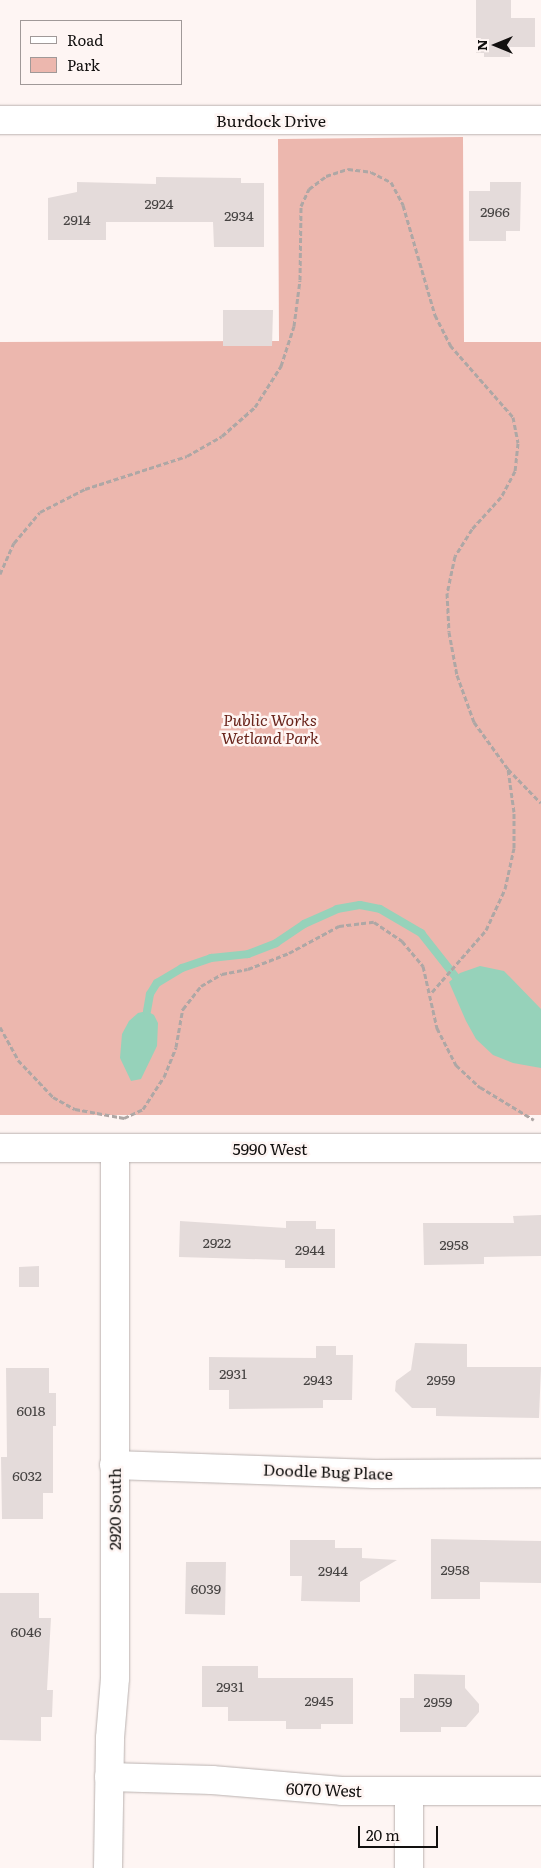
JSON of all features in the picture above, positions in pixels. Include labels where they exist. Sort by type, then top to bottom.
[{"type":"street","name":"Burdock Drive","points":[[0,120],[541,120]]},
{"type":"street","name":"5990 West","points":[[0,1148],[541,1148]]},
{"type":"street","name":"2920 South","points":[[108,1868],[108,1776],[115,1678],[115,1149]]},
{"type":"street","name":"Doodle Bug Place","points":[[114,1465],[366,1474],[541,1473]]},
{"type":"street","name":"6070 West","points":[[108,1776],[212,1780],[312,1790],[541,1791]]},
{"type":"street","points":[[409,1791],[409,1868]]},
{"type":"path","points":[[0,574],[14,543],[40,512],[85,489],[187,456],[222,436],[255,407],[281,366],[294,326],[300,280],[301,206],[308,189],[326,176],[348,169],[371,172],[391,182],[403,205],[435,316],[450,345],[513,417],[518,443],[515,471],[501,497],[472,529],[455,556],[447,593],[457,675],[474,722],[508,769],[541,803]]},
{"type":"path","points":[[431,993],[486,930],[505,889],[514,848],[514,812],[508,769]]},
{"type":"path","points":[[0,1027],[18,1060],[53,1097],[75,1110],[124,1118],[143,1109],[164,1077],[176,1047],[183,1009],[201,986],[222,974],[248,969],[289,953],[339,926],[374,922],[402,941],[423,966],[431,993],[437,1028],[456,1065],[480,1087],[535,1120]]},
{"type":"green space","name":"Public Works Wetland Park","points":[[463,137],[464,342],[541,342],[541,1115],[0,1115],[0,342],[279,341],[278,139]]},
{"type":"shaded area","points":[[480,966],[504,971],[541,1009],[541,1068],[513,1063],[493,1055],[476,1039],[449,982],[460,973]]},
{"type":"shaded area","points":[[147,1011],[154,1015],[158,1023],[157,1046],[141,1079],[131,1081],[120,1058],[122,1034],[129,1021],[138,1013]]},
{"type":"building","points":[[476,0],[511,0],[511,18],[535,18],[535,47],[510,47],[510,57],[484,57],[484,53],[476,53]]},
{"type":"building","points":[[156,177],[241,178],[241,183],[264,183],[264,247],[214,247],[213,222],[106,222],[106,240],[48,240],[48,198],[77,192],[77,182],[156,184]]},
{"type":"building","points":[[490,182],[521,182],[520,231],[506,231],[506,241],[469,241],[469,191],[490,191]]},
{"type":"building","points":[[223,310],[273,310],[272,346],[223,346]]},
{"type":"building","points":[[541,1215],[541,1256],[484,1257],[484,1264],[424,1265],[423,1223],[514,1223],[513,1216]]},
{"type":"building","points":[[180,1221],[286,1228],[286,1221],[316,1221],[316,1229],[335,1229],[335,1268],[285,1268],[285,1260],[179,1257]]},
{"type":"building","points":[[39,1266],[39,1287],[19,1287],[19,1267]]},
{"type":"building","points":[[415,1343],[467,1344],[467,1367],[541,1367],[539,1418],[436,1416],[436,1408],[412,1408],[395,1391],[396,1381],[411,1370]]},
{"type":"building","points":[[316,1346],[336,1346],[336,1355],[353,1355],[352,1400],[323,1400],[323,1408],[229,1409],[229,1390],[209,1390],[209,1357],[316,1358]]},
{"type":"building","points":[[6,1368],[49,1368],[49,1393],[56,1393],[56,1426],[53,1426],[53,1493],[43,1493],[43,1519],[2,1519],[1,1457],[7,1457]]},
{"type":"building","points":[[431,1539],[541,1541],[541,1583],[480,1582],[480,1599],[431,1599]]},
{"type":"building","points":[[290,1540],[335,1540],[335,1548],[362,1548],[362,1558],[397,1560],[360,1582],[360,1602],[301,1601],[302,1576],[290,1576]]},
{"type":"building","points":[[186,1562],[226,1562],[225,1615],[185,1614]]},
{"type":"building","points":[[0,1593],[39,1593],[39,1618],[51,1618],[47,1690],[53,1690],[52,1717],[41,1717],[41,1741],[0,1740]]},
{"type":"building","points":[[202,1666],[258,1666],[258,1678],[353,1678],[353,1724],[321,1724],[321,1729],[286,1729],[286,1721],[228,1721],[228,1707],[202,1707]]},
{"type":"building","points":[[414,1674],[465,1675],[465,1688],[479,1704],[479,1712],[466,1727],[441,1727],[441,1732],[400,1732],[400,1698],[414,1698]]},
{"type":"waterway","points":[[147,1011],[150,994],[157,983],[182,968],[211,958],[248,954],[276,943],[304,924],[337,909],[360,905],[380,909],[421,933],[455,976]]}]
